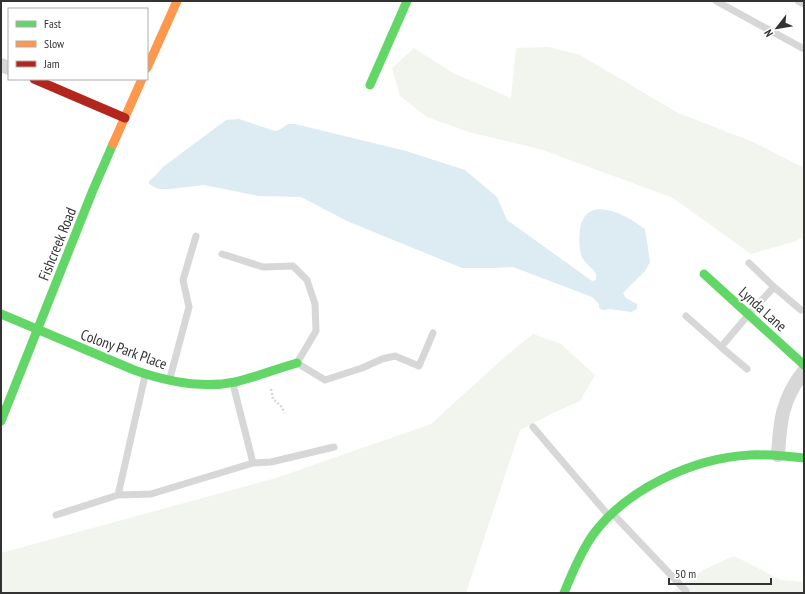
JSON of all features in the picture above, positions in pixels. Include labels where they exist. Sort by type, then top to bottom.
[{"type":"street","points":[[148,66],[176,1]]},
{"type":"street","points":[[370,85],[407,1]]},
{"type":"street","points":[[36,80],[126,118]]},
{"type":"street","name":"Fishcreek Road","points":[[1,421],[93,190],[142,80]]},
{"type":"street","name":"Lynda Lane","points":[[704,274],[804,365]]},
{"type":"street","name":"Colony Park Place","points":[[1,314],[84,350],[146,374],[169,380],[194,384],[233,382],[297,363]]},
{"type":"street","points":[[778,455],[780,424],[783,409],[796,380],[804,371]]},
{"type":"street","points":[[564,593],[589,542],[611,515],[636,494],[658,481],[685,470],[728,458],[755,455],[778,455],[804,458]]},
{"type":"lane","points":[[716,1],[804,49]]},
{"type":"lane","points":[[798,1],[804,4]]},
{"type":"lane","points":[[169,380],[189,307],[183,280],[196,236]]},
{"type":"lane","points":[[222,254],[263,267],[293,266],[307,280],[315,304],[316,331],[297,363],[325,380],[362,368],[382,359],[395,356],[419,366],[433,334]]},
{"type":"lane","points":[[749,263],[801,310]]},
{"type":"lane","points":[[721,347],[774,287]]},
{"type":"lane","points":[[686,316],[747,370]]},
{"type":"lane","points":[[118,495],[146,374]]},
{"type":"lane","points":[[233,382],[253,463]]},
{"type":"lane","points":[[533,427],[611,515],[686,591]]},
{"type":"lane","points":[[56,514],[118,495],[151,494],[253,463],[271,462],[334,447]]},
{"type":"path","points":[[271,389],[273,399],[282,407],[284,413]]},
{"type":"shaded area","points":[[549,47],[580,55],[678,113],[751,141],[804,168],[804,237],[793,242],[751,254],[673,198],[543,150],[469,132],[427,117],[400,96],[392,68],[414,48],[453,73],[511,98],[516,48]]},
{"type":"shaded area","points":[[239,119],[275,131],[288,124],[295,124],[406,151],[465,170],[497,197],[507,220],[592,281],[596,280],[596,274],[582,258],[580,249],[579,239],[583,218],[590,212],[598,209],[618,213],[645,229],[650,262],[645,271],[623,293],[626,298],[637,304],[637,309],[631,312],[610,309],[603,310],[599,308],[599,304],[592,297],[513,267],[462,268],[347,221],[301,197],[259,196],[204,185],[158,189],[149,184],[149,181],[163,167],[226,120]]},
{"type":"shaded area","points":[[533,334],[561,344],[595,375],[580,401],[520,430],[466,593],[1,593],[1,553],[276,478],[431,424],[508,354]]},
{"type":"shaded area","points":[[734,556],[781,580],[804,582],[804,593],[670,593],[705,569]]},
{"type":"traffic: fast","points":[[370,85],[407,1]]},
{"type":"traffic: fast","points":[[1,421],[93,190],[113,144]]},
{"type":"traffic: fast","points":[[704,274],[804,365]]},
{"type":"traffic: fast","points":[[1,314],[134,370],[158,378],[183,383],[209,385],[235,382],[297,363]]},
{"type":"traffic: fast","points":[[564,593],[580,557],[592,536],[606,519],[623,504],[662,479],[706,462],[728,457],[764,455],[804,458]]},
{"type":"traffic: slow","points":[[148,66],[177,1]]},
{"type":"traffic: slow","points":[[113,144],[142,80]]},
{"type":"traffic: jam","points":[[36,80],[125,118]]}]
